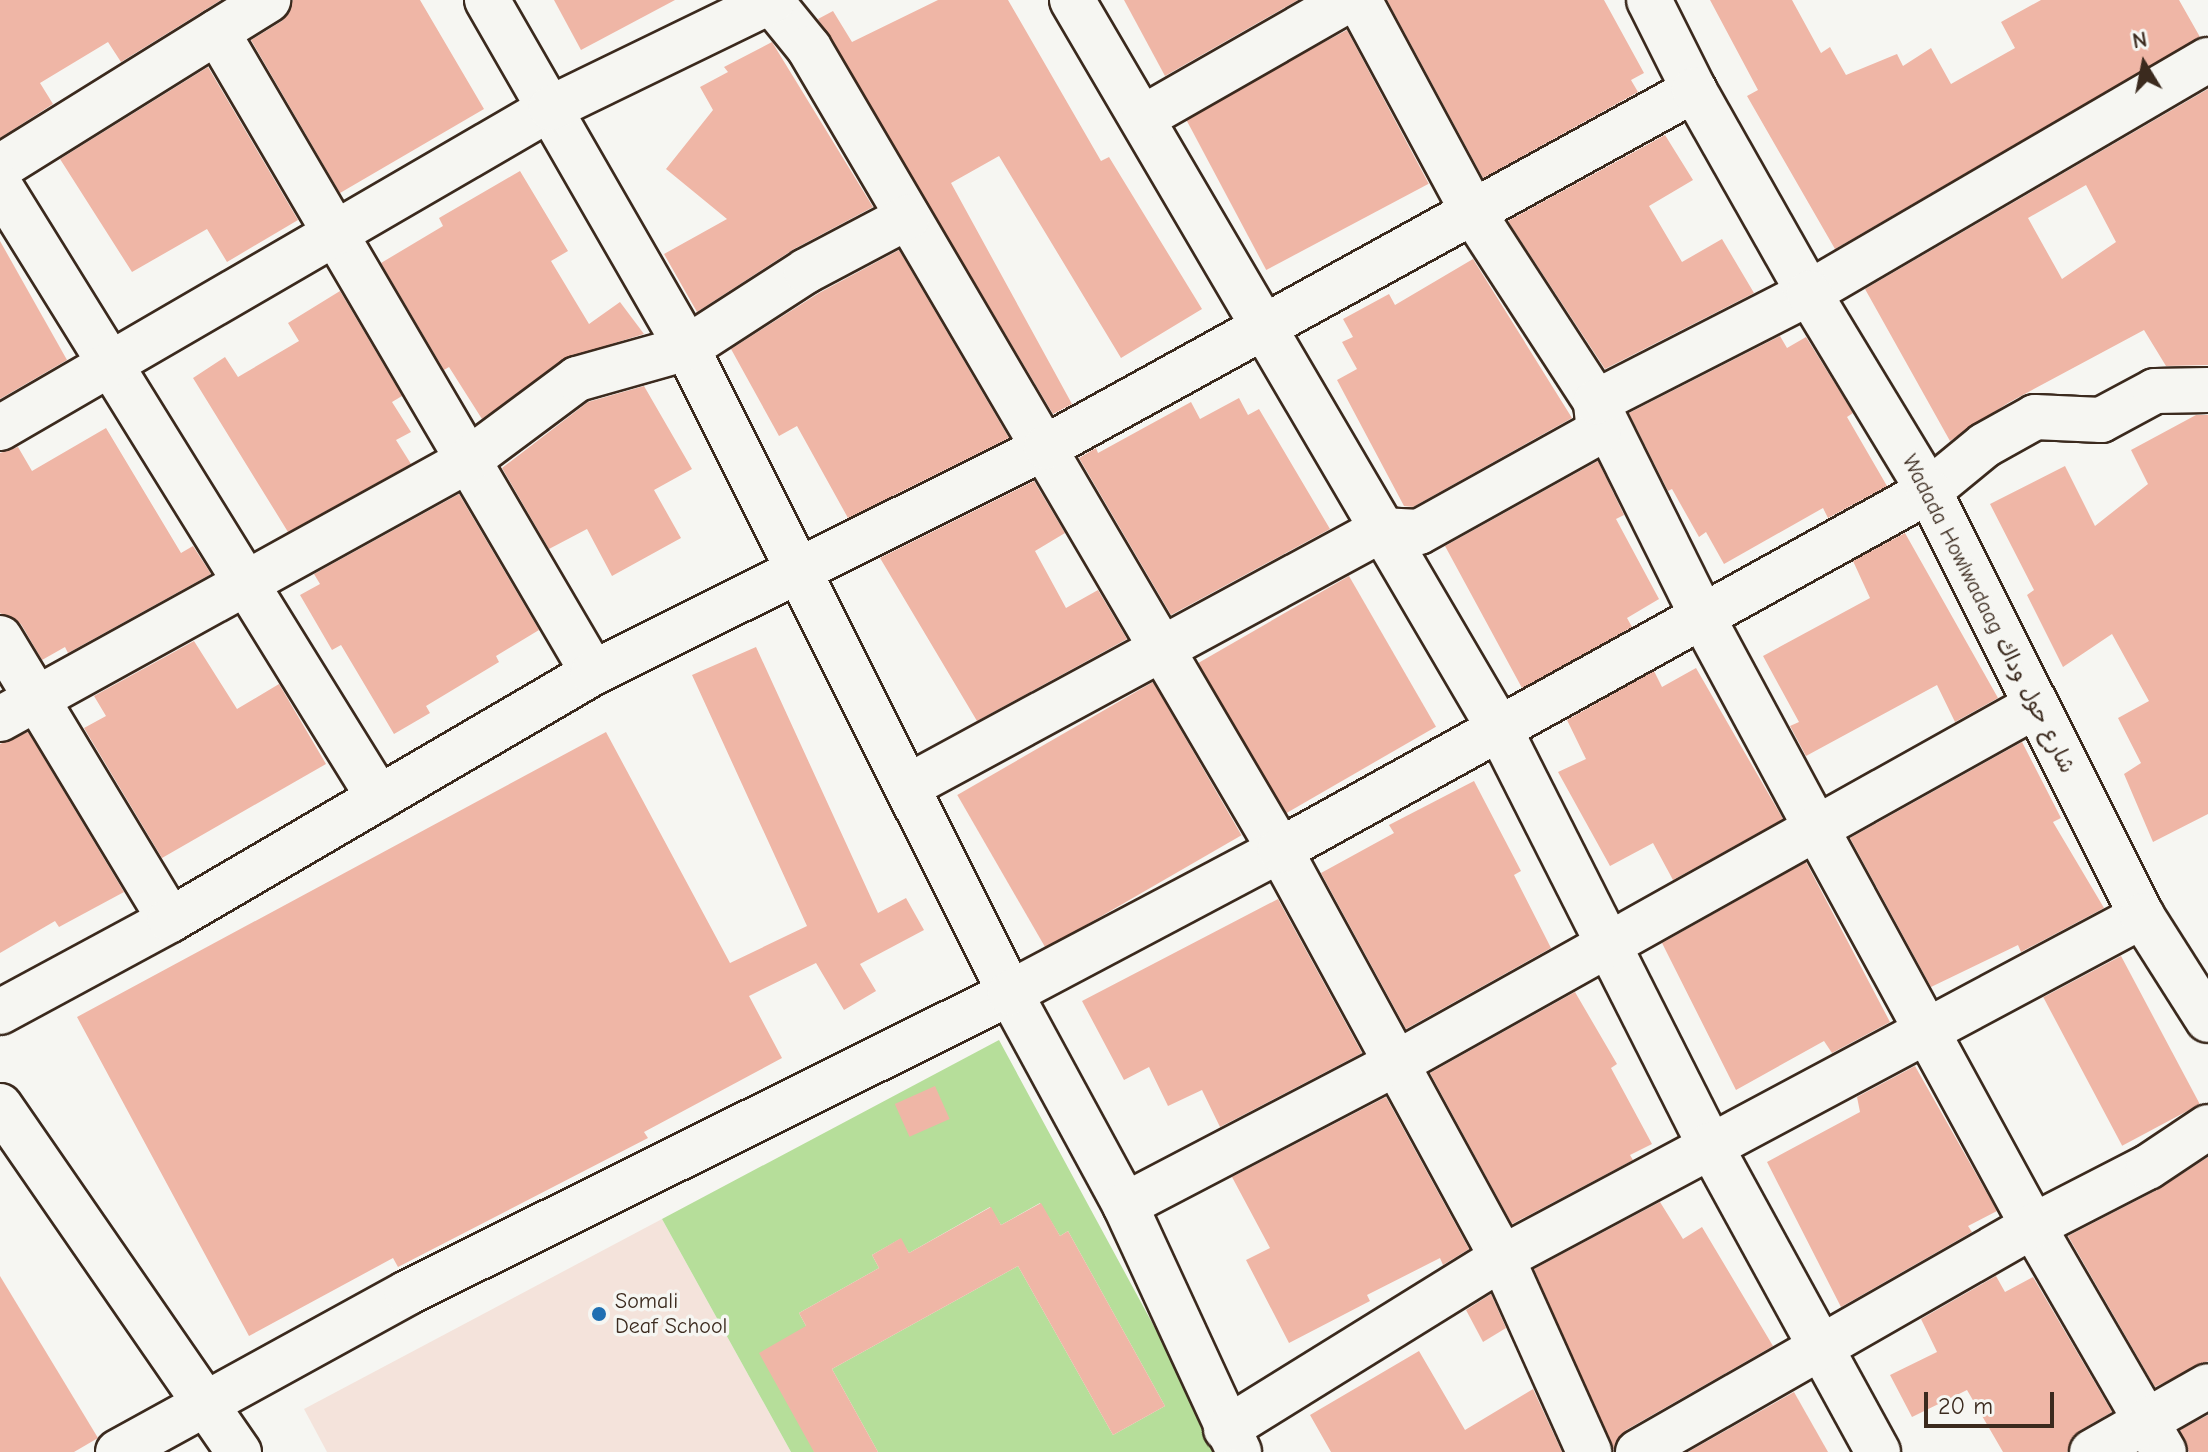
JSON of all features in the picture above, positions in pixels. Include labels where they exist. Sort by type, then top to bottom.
[{"type":"street","points":[[0,167],[268,0]]},
{"type":"street","points":[[487,0],[687,348],[796,574],[1010,993],[1125,1205],[1232,1440],[1502,1258],[1929,1027],[2142,916]]},
{"type":"street","points":[[0,428],[551,108],[771,0],[809,48],[981,346],[1046,447],[1164,646],[1280,850],[1502,1258],[1589,1452]]},
{"type":"street","points":[[1072,0],[1144,117],[1260,327],[1500,730],[1710,1145],[1878,1452]]},
{"type":"street","points":[[1144,117],[1348,0]]},
{"type":"street","points":[[1359,0],[1474,214],[1596,402],[1703,618],[1815,826],[1929,1027],[2033,1226],[2155,1436]]},
{"type":"street","name":"Wadada Howlwadaag شارع حول وداك","points":[[1649,0],[1694,90],[1809,293],[1929,491],[2142,916],[2208,1020]]},
{"type":"street","points":[[217,32],[593,673]]},
{"type":"street","points":[[1596,402],[1809,293],[2208,60]]},
{"type":"street","points":[[0,1012],[170,920],[593,673],[1046,447],[1260,327],[1474,214],[1694,90]]},
{"type":"street","points":[[0,186],[113,363],[379,798]]},
{"type":"street","points":[[17,710],[467,461],[577,379],[687,348],[806,271],[908,217]]},
{"type":"street","points":[[118,1452],[407,1293],[1010,993],[1280,850],[1929,491],[1985,445],[2035,417],[2101,420],[2155,391],[2208,390]]},
{"type":"street","points":[[907,787],[1381,530],[1419,532],[1599,432],[1596,402]]},
{"type":"street","points":[[0,638],[17,710],[170,920]]},
{"type":"street","points":[[1125,1205],[1395,1064],[1815,826],[2035,706]]},
{"type":"street","points":[[0,1106],[239,1452]]},
{"type":"street","points":[[1638,1452],[2033,1226],[2148,1167],[2208,1127]]},
{"type":"street","points":[[2092,1452],[2155,1436],[2208,1386]]},
{"type":"shaded area","name":"Somali Deaf School","points":[[662,1219],[791,1452],[327,1452],[304,1409]]},
{"type":"green space","points":[[999,1040],[1222,1452],[878,1452],[832,1369],[1018,1266],[1113,1435],[1165,1406],[1068,1231],[1060,1236],[1040,1203],[1001,1225],[990,1207],[909,1253],[900,1239],[872,1255],[879,1268],[799,1313],[806,1326],[814,1452],[791,1452],[662,1219]]},
{"type":"building","points":[[0,0],[221,0],[121,62],[108,42],[40,83],[53,104],[0,138]]},
{"type":"building","points":[[293,0],[420,0],[484,109],[340,193],[251,40],[282,21]]},
{"type":"building","points":[[554,0],[675,0],[581,50]]},
{"type":"building","points":[[938,0],[1008,0],[1101,161],[1109,157],[1202,309],[1121,358],[999,156],[951,183],[1072,404],[1053,414],[818,19],[833,11],[852,42]]},
{"type":"building","points":[[1124,0],[1298,0],[1165,76]]},
{"type":"building","points":[[1387,0],[1604,0],[1644,73],[1631,80],[1638,92],[1483,178]]},
{"type":"building","points":[[1710,0],[1792,0],[1821,53],[1830,47],[1846,75],[1897,54],[1903,66],[1931,48],[1951,84],[2015,48],[2001,22],[2041,0],[2179,0],[2200,37],[1835,249],[1747,96],[1758,90]]},
{"type":"building","points":[[1347,30],[1429,184],[1266,270],[1185,116]]},
{"type":"building","points":[[772,42],[873,207],[794,249],[697,312],[664,254],[727,219],[666,169],[713,110],[700,87],[728,72],[724,67]]},
{"type":"building","points":[[208,67],[298,220],[227,262],[207,229],[132,272],[60,159]]},
{"type":"building","points":[[2208,89],[2208,365],[2166,366],[2144,330],[2008,403],[1950,441],[1865,289]],"holes":[[[2086,185],[2116,242],[2062,279],[2028,218]]]},
{"type":"building","points":[[1665,135],[1693,180],[1649,206],[1682,262],[1722,239],[1754,293],[1605,369],[1508,221]]},
{"type":"building","points":[[520,171],[568,251],[551,261],[589,324],[620,302],[644,334],[563,359],[482,419],[449,367],[444,370],[381,263],[443,226],[439,218]]},
{"type":"building","points":[[0,241],[67,360],[0,399]]},
{"type":"building","points":[[899,250],[1009,438],[848,518],[797,426],[779,436],[731,349],[819,293]]},
{"type":"building","points":[[1473,259],[1572,418],[1413,507],[1404,506],[1337,380],[1357,369],[1342,342],[1353,337],[1343,319],[1389,294],[1395,305]]},
{"type":"building","points":[[340,291],[402,396],[392,402],[411,432],[396,440],[411,464],[288,532],[193,378],[225,357],[238,377],[299,341],[288,323]]},
{"type":"building","points":[[1780,336],[1787,348],[1806,337],[1853,413],[1847,417],[1887,486],[1828,518],[1823,508],[1724,564],[1706,532],[1699,537],[1672,489],[1668,491],[1629,413]]},
{"type":"building","points":[[644,386],[692,469],[654,490],[681,538],[612,576],[587,529],[549,549],[502,468],[588,402]]},
{"type":"building","points":[[1239,398],[1248,415],[1259,409],[1330,529],[1171,615],[1079,458],[1096,448],[1098,453],[1191,402],[1200,419]]},
{"type":"building","points":[[2196,415],[2208,415],[2208,814],[2153,842],[2124,774],[2141,763],[2118,718],[2149,701],[2112,634],[2063,667],[2027,595],[2034,590],[1990,504],[2065,466],[2095,526],[2148,484],[2131,450]]},
{"type":"building","points":[[106,428],[181,553],[193,546],[211,574],[68,653],[65,647],[42,660],[21,624],[0,613],[0,453],[18,447],[32,471]]},
{"type":"building","points":[[1598,461],[1624,515],[1616,519],[1659,599],[1627,618],[1632,627],[1522,688],[1445,546]]},
{"type":"building","points":[[1034,481],[1065,533],[1035,551],[1066,608],[1098,590],[1127,639],[977,721],[880,558]]},
{"type":"building","points":[[459,494],[539,630],[496,656],[499,662],[426,706],[430,713],[394,734],[341,645],[332,650],[300,595],[320,584],[314,574]]},
{"type":"building","points":[[1905,533],[1998,698],[1955,722],[1937,685],[1806,756],[1790,726],[1799,722],[1763,656],[1870,598],[1853,561]]},
{"type":"building","points":[[1349,576],[1436,727],[1285,814],[1198,663]]},
{"type":"building","points":[[194,641],[237,709],[279,684],[326,764],[162,858],[84,728],[106,716],[94,696]]},
{"type":"building","points":[[756,647],[878,913],[906,898],[924,930],[860,964],[876,991],[844,1010],[816,963],[749,996],[782,1058],[644,1132],[648,1138],[398,1267],[393,1258],[249,1336],[77,1017],[606,732],[730,963],[807,926],[692,675]]},
{"type":"building","points":[[1696,668],[1783,819],[1673,880],[1653,843],[1610,866],[1558,772],[1586,759],[1567,720],[1654,671],[1662,687]]},
{"type":"building","points":[[1153,682],[1242,835],[1046,948],[957,795]]},
{"type":"building","points":[[28,732],[124,892],[59,927],[55,921],[0,953],[0,744]]},
{"type":"building","points":[[2022,742],[2061,818],[2053,822],[2104,908],[2021,952],[2018,945],[1931,987],[1850,838]]},
{"type":"building","points":[[1474,781],[1521,871],[1514,875],[1551,948],[1406,1029],[1321,873],[1394,833],[1389,825]]},
{"type":"building","points":[[1806,862],[1890,1022],[1832,1053],[1824,1041],[1736,1090],[1662,943]]},
{"type":"building","points":[[1278,899],[1362,1053],[1220,1127],[1202,1090],[1168,1106],[1149,1067],[1124,1080],[1082,1001]]},
{"type":"building","points":[[2121,956],[2200,1104],[2122,1146],[2043,997]]},
{"type":"building","points":[[1575,992],[1617,1064],[1611,1068],[1652,1144],[1630,1155],[1633,1160],[1512,1224],[1430,1073]]},
{"type":"building","points":[[1915,1066],[1997,1211],[1968,1226],[1972,1232],[1841,1307],[1767,1162],[1860,1112],[1857,1097]]},
{"type":"building","points":[[935,1086],[950,1119],[909,1137],[895,1104]]},
{"type":"building","points":[[1386,1097],[1469,1249],[1443,1265],[1440,1258],[1367,1295],[1370,1301],[1289,1343],[1246,1260],[1270,1248],[1232,1177]]},
{"type":"building","points":[[2208,1157],[2208,1361],[2155,1387],[2068,1236],[2159,1189]]},
{"type":"building","points":[[1660,1202],[1683,1239],[1702,1227],[1773,1346],[1626,1430],[1613,1450],[1534,1269]]},
{"type":"building","points":[[1041,1203],[1060,1236],[1068,1231],[1165,1406],[1113,1435],[1018,1266],[832,1369],[878,1452],[814,1452],[759,1353],[806,1326],[799,1313],[879,1268],[872,1255],[901,1238],[909,1253],[991,1207],[1001,1225]]},
{"type":"building","points":[[0,1276],[98,1438],[74,1452],[0,1452]]},
{"type":"building","points":[[1996,1276],[2005,1292],[2033,1277],[2112,1412],[2079,1431],[2067,1452],[2003,1452],[1967,1390],[1912,1417],[1890,1375],[1937,1352],[1921,1319]]},
{"type":"building","points":[[1491,1294],[1506,1328],[1483,1342],[1466,1310]]},
{"type":"building","points":[[1419,1351],[1465,1430],[1533,1389],[1562,1452],[1331,1452],[1310,1415]]},
{"type":"building","points":[[1794,1392],[1828,1452],[1688,1452]]},
{"type":"building","points":[[2208,1415],[2208,1452],[2189,1452],[2180,1430]]},
{"type":"place","name":"Somali Deaf School","points":[[599,1314]]}]
